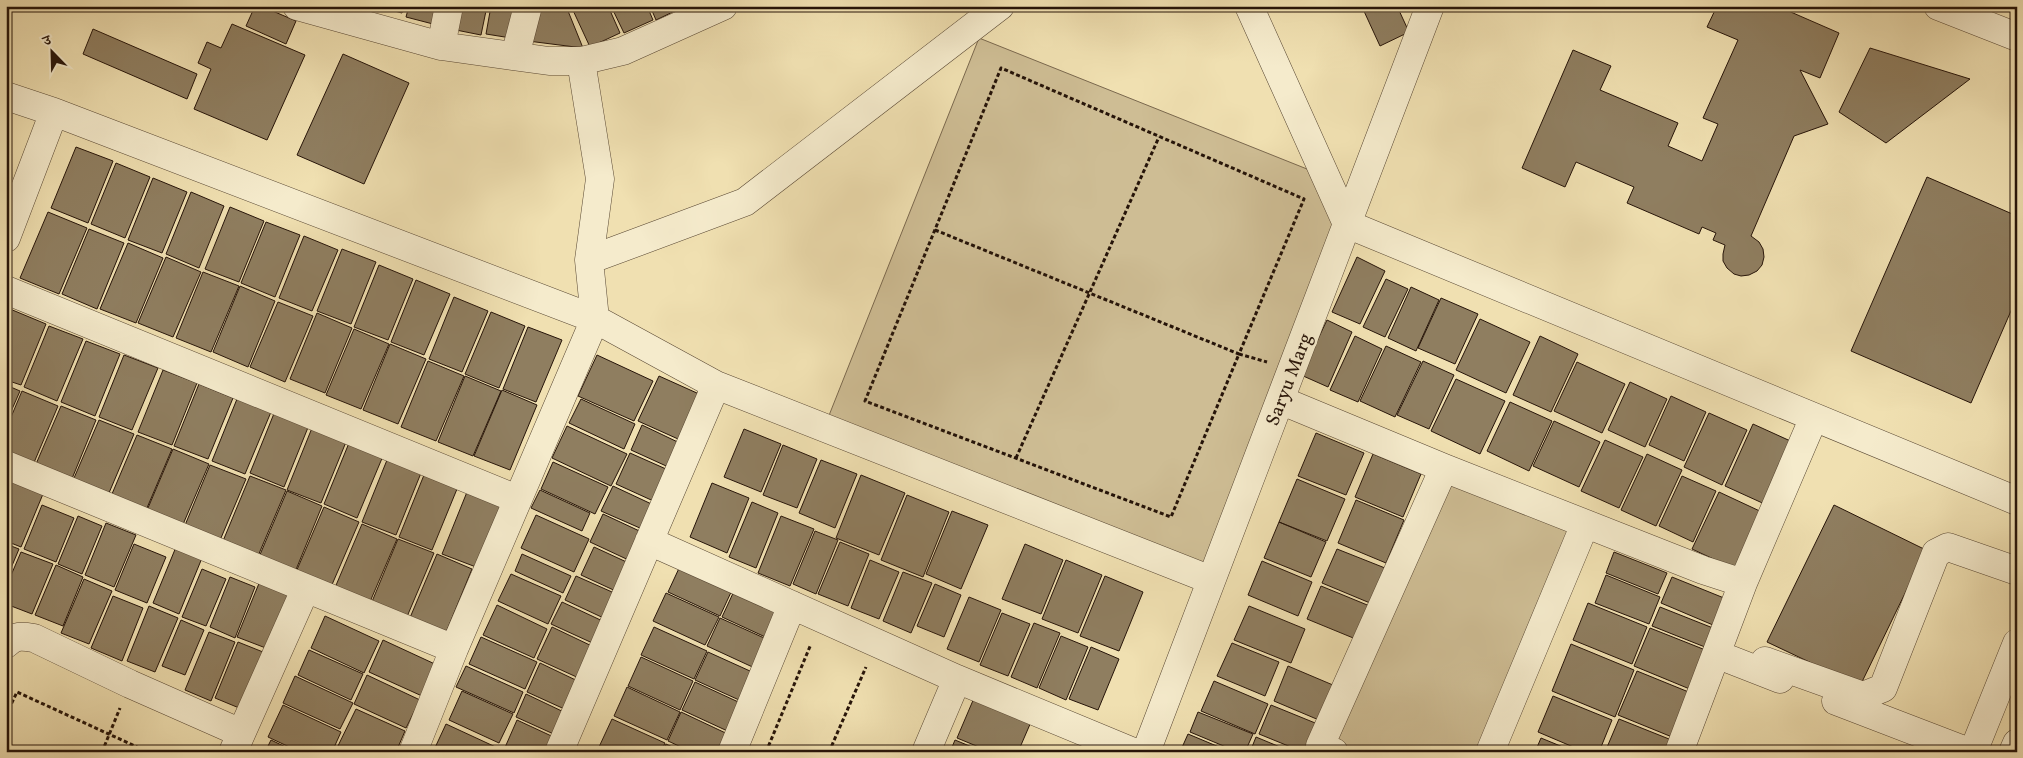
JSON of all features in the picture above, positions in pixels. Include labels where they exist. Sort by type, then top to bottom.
[{"type":"street","points":[[441,46],[449,6]]},
{"type":"street","points":[[515,56],[528,6]]},
{"type":"street","points":[[307,7],[441,46],[549,61],[581,61],[623,51],[723,6]]},
{"type":"street","points":[[589,260],[745,202],[1000,6]]},
{"type":"street","points":[[1249,6],[1347,224],[2017,501]]},
{"type":"street","name":"Saryu Marg","points":[[1146,752],[1430,6]]},
{"type":"street","points":[[1938,6],[2017,37]]},
{"type":"street","points":[[413,752],[454,649],[595,319],[589,260],[600,179],[581,61]]},
{"type":"street","points":[[6,96],[54,112],[595,319],[716,385],[1211,580]]},
{"type":"street","points":[[6,238],[54,112]]},
{"type":"street","points":[[6,290],[518,499]]},
{"type":"street","points":[[559,752],[716,385]]},
{"type":"street","points":[[1280,400],[1585,524],[1703,570],[1743,583]]},
{"type":"street","points":[[1679,752],[1743,583],[1814,417]]},
{"type":"street","points":[[6,465],[121,511],[305,590],[454,649]]},
{"type":"street","points":[[1334,752],[1320,746],[1444,468]]},
{"type":"street","points":[[1490,752],[1585,524]]},
{"type":"street","points":[[649,541],[958,679],[1132,752]]},
{"type":"street","points":[[1765,661],[1862,696],[1875,692],[1883,688],[1936,553],[1948,547],[2017,571]]},
{"type":"street","points":[[6,644],[12,639],[21,636],[34,638],[130,684],[237,742],[305,590]]},
{"type":"street","points":[[732,752],[792,605]]},
{"type":"street","points":[[1716,654],[1971,752],[2017,642]]},
{"type":"street","points":[[926,752],[958,679]]},
{"type":"street","points":[[2013,752],[2017,743]]},
{"type":"path","points":[[1001,68],[1304,199],[1171,517],[864,401],[935,230],[1001,68]]},
{"type":"path","points":[[1016,458],[1159,136]]},
{"type":"path","points":[[935,230],[1239,354],[1292,369]]},
{"type":"path","points":[[766,752],[813,639]]},
{"type":"path","points":[[829,752],[877,643]]},
{"type":"path","points":[[6,715],[17,692],[148,752]]},
{"type":"path","points":[[102,752],[110,734]]},
{"type":"shaded area","points":[[979,38],[1327,177],[1347,224],[1211,580],[824,428]]},
{"type":"shaded area","points":[[1444,468],[1585,524],[1490,752],[1328,752]]},
{"type":"building","points":[[255,6],[261,6],[296,21],[286,44],[246,26]]},
{"type":"building","points":[[375,6],[404,6],[402,13]]},
{"type":"building","points":[[409,6],[438,6],[433,24],[406,17]]},
{"type":"building","points":[[460,6],[487,6],[481,35],[456,30]]},
{"type":"building","points":[[491,6],[518,6],[511,38],[486,34]]},
{"type":"building","points":[[540,6],[566,6],[583,48],[528,41]]},
{"type":"building","points":[[571,6],[608,6],[620,33],[590,47]]},
{"type":"building","points":[[611,6],[647,6],[653,20],[624,33]]},
{"type":"building","points":[[650,6],[678,6],[679,9],[656,20]]},
{"type":"building","points":[[1368,6],[1397,6],[1409,32],[1380,46],[1363,9]]},
{"type":"building","points":[[1717,6],[1777,6],[1839,33],[1820,78],[1800,70],[1828,124],[1794,136],[1751,236],[1759,242],[1763,249],[1762,265],[1757,271],[1741,276],[1734,274],[1727,268],[1723,261],[1725,245],[1713,240],[1716,233],[1702,227],[1699,234],[1627,203],[1634,187],[1576,162],[1565,187],[1522,168],[1573,50],[1611,66],[1600,90],[1678,123],[1668,146],[1702,161],[1718,124],[1703,118],[1738,40],[1707,27]]},
{"type":"building","points":[[232,24],[305,55],[267,140],[194,109],[211,69],[198,63],[207,42],[221,48]]},
{"type":"building","points":[[93,29],[197,74],[187,99],[83,54]]},
{"type":"building","points":[[1870,48],[1970,79],[1886,143],[1839,112]]},
{"type":"building","points":[[343,54],[409,83],[364,184],[297,155]]},
{"type":"building","points":[[76,147],[113,161],[88,223],[51,208]]},
{"type":"building","points":[[116,163],[150,177],[125,238],[91,224]]},
{"type":"building","points":[[1927,177],[2017,216],[2017,297],[1971,403],[1851,351]]},
{"type":"building","points":[[153,178],[187,192],[162,253],[128,240]]},
{"type":"building","points":[[191,192],[224,206],[199,268],[166,254]]},
{"type":"building","points":[[230,207],[264,221],[239,282],[205,269]]},
{"type":"building","points":[[48,212],[87,228],[59,294],[20,278]]},
{"type":"building","points":[[266,222],[300,235],[275,297],[241,283]]},
{"type":"building","points":[[89,229],[124,243],[97,309],[62,294]]},
{"type":"building","points":[[304,236],[338,250],[312,311],[279,298]]},
{"type":"building","points":[[128,243],[163,258],[136,323],[100,309]]},
{"type":"building","points":[[342,249],[376,262],[351,324],[317,311]]},
{"type":"building","points":[[166,257],[201,272],[173,337],[138,323]]},
{"type":"building","points":[[1357,257],[1385,271],[1360,324],[1332,312]]},
{"type":"building","points":[[379,265],[413,279],[388,340],[354,327]]},
{"type":"building","points":[[203,272],[239,286],[211,352],[176,338]]},
{"type":"building","points":[[1386,279],[1408,289],[1385,337],[1363,327]]},
{"type":"building","points":[[416,280],[450,294],[424,355],[391,342]]},
{"type":"building","points":[[240,286],[275,301],[248,367],[213,352]]},
{"type":"building","points":[[1411,287],[1439,300],[1416,351],[1388,338]]},
{"type":"building","points":[[454,297],[488,311],[462,372],[429,359]]},
{"type":"building","points":[[1441,298],[1478,314],[1455,364],[1418,348]]},
{"type":"building","points":[[278,302],[313,316],[285,382],[250,367]]},
{"type":"building","points":[[10,309],[46,324],[21,385],[6,380],[6,317]]},
{"type":"building","points":[[491,312],[525,326],[499,388],[465,374]]},
{"type":"building","points":[[317,313],[352,328],[325,393],[290,379]]},
{"type":"building","points":[[1480,319],[1530,342],[1506,393],[1456,370]]},
{"type":"building","points":[[1327,320],[1352,332],[1328,387],[1301,375]]},
{"type":"building","points":[[49,326],[83,339],[57,401],[24,387]]},
{"type":"building","points":[[528,327],[562,340],[536,402],[503,389]]},
{"type":"building","points":[[354,329],[389,344],[361,409],[326,395]]},
{"type":"building","points":[[1355,336],[1382,349],[1358,402],[1330,390]]},
{"type":"building","points":[[1540,336],[1578,354],[1551,412],[1513,395]]},
{"type":"building","points":[[86,341],[120,354],[95,416],[61,402]]},
{"type":"building","points":[[390,344],[426,359],[398,424],[363,410]]},
{"type":"building","points":[[1386,346],[1421,362],[1395,417],[1360,401]]},
{"type":"building","points":[[124,355],[158,368],[132,430],[99,417]]},
{"type":"building","points":[[597,355],[653,381],[634,421],[578,396]]},
{"type":"building","points":[[428,361],[464,376],[436,441],[401,427]]},
{"type":"building","points":[[1423,361],[1454,375],[1429,429],[1397,415]]},
{"type":"building","points":[[1577,362],[1625,384],[1602,433],[1554,411]]},
{"type":"building","points":[[163,370],[197,383],[172,445],[138,432]]},
{"type":"building","points":[[465,376],[501,391],[473,456],[438,442]]},
{"type":"building","points":[[659,376],[708,398],[687,443],[638,421]]},
{"type":"building","points":[[1456,379],[1505,401],[1480,454],[1431,431]]},
{"type":"building","points":[[1630,382],[1667,399],[1645,447],[1608,430]]},
{"type":"building","points":[[199,384],[233,398],[208,459],[174,446]]},
{"type":"building","points":[[6,385],[20,391],[6,423]]},
{"type":"building","points":[[502,390],[537,405],[510,470],[474,456]]},
{"type":"building","points":[[22,391],[58,406],[30,472],[6,462],[6,429]]},
{"type":"building","points":[[1671,396],[1706,412],[1684,461],[1649,445]]},
{"type":"building","points":[[237,399],[271,412],[245,474],[212,461]]},
{"type":"building","points":[[581,399],[635,424],[624,449],[569,423]]},
{"type":"building","points":[[1510,402],[1552,421],[1529,471],[1487,451]]},
{"type":"building","points":[[61,406],[96,420],[69,486],[33,471]]},
{"type":"building","points":[[275,411],[309,425],[284,487],[250,473]]},
{"type":"building","points":[[1709,413],[1747,430],[1722,485],[1684,467]]},
{"type":"building","points":[[99,420],[134,434],[106,500],[71,485]]},
{"type":"building","points":[[1554,421],[1600,442],[1579,487],[1533,466]]},
{"type":"building","points":[[1753,424],[1797,444],[1769,506],[1725,486]]},
{"type":"building","points":[[642,425],[686,446],[675,470],[631,450]]},
{"type":"building","points":[[567,426],[627,454],[611,486],[552,458]]},
{"type":"building","points":[[312,428],[346,442],[321,503],[287,490]]},
{"type":"building","points":[[744,429],[781,444],[761,492],[724,477]]},
{"type":"building","points":[[1316,433],[1364,453],[1346,495],[1298,476]]},
{"type":"building","points":[[137,435],[172,449],[144,515],[109,501]]},
{"type":"building","points":[[1605,440],[1643,457],[1619,508],[1581,491]]},
{"type":"building","points":[[349,443],[383,456],[357,518],[324,504]]},
{"type":"building","points":[[783,445],[817,459],[797,508],[763,495]]},
{"type":"building","points":[[173,449],[209,464],[181,529],[145,515]]},
{"type":"building","points":[[630,453],[675,473],[660,504],[616,484]]},
{"type":"building","points":[[1373,454],[1421,474],[1403,517],[1355,497]]},
{"type":"building","points":[[1647,454],[1682,470],[1656,526],[1621,510]]},
{"type":"building","points":[[387,460],[421,473],[396,535],[362,522]]},
{"type":"building","points":[[821,460],[857,474],[835,528],[799,513]]},
{"type":"building","points":[[553,462],[608,487],[595,514],[541,489]]},
{"type":"building","points":[[210,465],[246,479],[218,545],[183,530]]},
{"type":"building","points":[[424,475],[457,489],[432,550],[399,537]]},
{"type":"building","points":[[861,475],[905,493],[879,555],[836,538]]},
{"type":"building","points":[[250,476],[286,490],[258,556],[223,541]]},
{"type":"building","points":[[1682,476],[1716,491],[1693,542],[1659,526]]},
{"type":"building","points":[[6,479],[43,494],[21,547],[6,541]]},
{"type":"building","points":[[1297,479],[1345,499],[1327,541],[1279,522]]},
{"type":"building","points":[[712,483],[749,498],[727,553],[690,537]]},
{"type":"building","points":[[613,486],[660,508],[649,532],[601,511]]},
{"type":"building","points":[[540,490],[590,513],[582,531],[531,508]]},
{"type":"building","points":[[287,491],[322,506],[295,572],[259,557]]},
{"type":"building","points":[[467,492],[501,506],[476,567],[442,554]]},
{"type":"building","points":[[1719,492],[1764,513],[1737,570],[1692,549]]},
{"type":"building","points":[[907,495],[949,512],[923,577],[881,560]]},
{"type":"building","points":[[1356,500],[1404,520],[1386,563],[1338,543]]},
{"type":"building","points":[[752,502],[778,513],[756,568],[729,557]]},
{"type":"building","points":[[42,505],[74,518],[56,562],[24,549]]},
{"type":"building","points":[[1834,505],[1926,550],[1860,686],[1767,642]]},
{"type":"building","points":[[324,507],[359,522],[331,587],[296,572]]},
{"type":"building","points":[[952,511],[988,525],[961,589],[926,574]]},
{"type":"building","points":[[603,514],[648,535],[635,563],[590,542]]},
{"type":"building","points":[[536,515],[589,539],[574,572],[521,548]]},
{"type":"building","points":[[78,516],[102,526],[82,574],[58,564]]},
{"type":"building","points":[[781,516],[814,529],[790,586],[758,573]]},
{"type":"building","points":[[1279,522],[1326,542],[1311,577],[1264,558]]},
{"type":"building","points":[[106,523],[136,535],[114,587],[85,575]]},
{"type":"building","points":[[362,524],[397,539],[369,604],[334,590]]},
{"type":"building","points":[[815,531],[838,540],[816,594],[793,584]]},
{"type":"building","points":[[398,539],[434,553],[406,619],[371,604]]},
{"type":"building","points":[[840,542],[869,554],[848,606],[818,594]]},
{"type":"building","points":[[6,544],[19,549],[6,580]]},
{"type":"building","points":[[134,544],[166,557],[147,603],[115,590]]},
{"type":"building","points":[[1025,544],[1063,560],[1041,614],[1002,599]]},
{"type":"building","points":[[176,547],[202,558],[179,614],[153,603]]},
{"type":"building","points":[[594,547],[633,565],[620,593],[581,575]]},
{"type":"building","points":[[1337,549],[1385,568],[1370,603],[1322,583]]},
{"type":"building","points":[[21,552],[53,564],[32,614],[6,604],[6,587]]},
{"type":"building","points":[[1614,552],[1667,573],[1658,594],[1606,573]]},
{"type":"building","points":[[437,554],[472,569],[445,635],[409,620]]},
{"type":"building","points":[[522,554],[571,576],[563,593],[515,571]]},
{"type":"building","points":[[870,560],[899,572],[879,619],[851,608]]},
{"type":"building","points":[[1066,560],[1102,575],[1078,633],[1042,619]]},
{"type":"building","points":[[1262,561],[1312,582],[1298,616],[1248,595]]},
{"type":"building","points":[[681,564],[733,588],[720,616],[668,592]]},
{"type":"building","points":[[56,565],[83,577],[63,626],[35,615]]},
{"type":"building","points":[[202,569],[226,579],[206,626],[182,617]]},
{"type":"building","points":[[903,572],[932,583],[911,633],[883,621]]},
{"type":"building","points":[[511,574],[561,596],[548,624],[498,601]]},
{"type":"building","points":[[1606,575],[1660,597],[1649,624],[1595,603]]},
{"type":"building","points":[[576,576],[621,596],[610,621],[565,600]]},
{"type":"building","points":[[1105,576],[1143,592],[1119,651],[1080,636]]},
{"type":"building","points":[[230,577],[255,587],[235,638],[210,627]]},
{"type":"building","points":[[1672,577],[1724,598],[1713,625],[1661,603]]},
{"type":"building","points":[[84,579],[112,591],[89,644],[61,633]]},
{"type":"building","points":[[260,581],[294,594],[271,650],[237,637]]},
{"type":"building","points":[[935,584],[961,595],[944,637],[917,626]]},
{"type":"building","points":[[1321,586],[1377,609],[1363,642],[1307,619]]},
{"type":"building","points":[[735,589],[787,612],[774,641],[722,617]]},
{"type":"building","points":[[666,593],[719,617],[705,645],[653,621]]},
{"type":"building","points":[[113,596],[143,608],[122,661],[91,648]]},
{"type":"building","points":[[969,597],[1001,610],[979,662],[947,649]]},
{"type":"building","points":[[562,602],[609,624],[599,646],[551,624]]},
{"type":"building","points":[[1588,603],[1647,627],[1632,664],[1573,640]]},
{"type":"building","points":[[497,605],[547,629],[534,658],[483,635]]},
{"type":"building","points":[[149,606],[178,618],[155,672],[127,661]]},
{"type":"building","points":[[1249,606],[1305,629],[1291,663],[1234,640]]},
{"type":"building","points":[[1660,607],[1718,630],[1710,649],[1652,626]]},
{"type":"building","points":[[1002,613],[1030,624],[1008,676],[980,665]]},
{"type":"building","points":[[325,616],[379,641],[364,673],[311,648]]},
{"type":"building","points":[[720,618],[773,642],[759,670],[707,646]]},
{"type":"building","points":[[181,620],[204,630],[185,675],[162,666]]},
{"type":"building","points":[[1034,623],[1060,633],[1037,688],[1011,677]]},
{"type":"building","points":[[552,627],[596,648],[581,679],[537,659]]},
{"type":"building","points":[[654,627],[707,651],[694,679],[641,655]]},
{"type":"building","points":[[1650,628],[1713,653],[1697,692],[1634,666]]},
{"type":"building","points":[[209,632],[235,642],[211,701],[185,690]]},
{"type":"building","points":[[1061,636],[1088,647],[1066,700],[1039,688]]},
{"type":"building","points":[[481,637],[537,662],[525,689],[469,664]]},
{"type":"building","points":[[383,640],[437,665],[422,696],[369,672]]},
{"type":"building","points":[[238,642],[268,654],[244,710],[215,698]]},
{"type":"building","points":[[1232,643],[1279,662],[1265,696],[1217,676]]},
{"type":"building","points":[[1571,644],[1634,670],[1615,717],[1552,691]]},
{"type":"building","points":[[1091,647],[1119,659],[1098,710],[1069,699]]},
{"type":"building","points":[[309,650],[363,674],[351,700],[298,675]]},
{"type":"building","points":[[708,652],[761,676],[748,704],[695,680]]},
{"type":"building","points":[[641,657],[693,681],[680,710],[628,686]]},
{"type":"building","points":[[540,663],[584,684],[571,712],[527,692]]},
{"type":"building","points":[[466,666],[523,692],[514,713],[456,687]]},
{"type":"building","points":[[1288,666],[1340,688],[1326,723],[1274,701]]},
{"type":"building","points":[[1637,671],[1696,695],[1677,739],[1618,715]]},
{"type":"building","points":[[367,675],[420,700],[406,728],[354,704]]},
{"type":"building","points":[[295,676],[353,703],[340,729],[283,703]]},
{"type":"building","points":[[1214,681],[1268,704],[1255,734],[1201,711]]},
{"type":"building","points":[[695,682],[747,706],[734,734],[682,710]]},
{"type":"building","points":[[627,687],[680,712],[667,740],[614,716]]},
{"type":"building","points":[[462,691],[513,714],[499,743],[449,720]]},
{"type":"building","points":[[977,691],[1034,715],[1018,752],[991,752],[957,738]]},
{"type":"building","points":[[526,694],[568,714],[558,736],[516,717]]},
{"type":"building","points":[[1553,696],[1612,720],[1599,752],[1585,752],[1538,732]]},
{"type":"building","points":[[283,705],[341,732],[332,752],[300,752],[268,737]]},
{"type":"building","points":[[1271,705],[1325,727],[1315,752],[1303,752],[1259,734]]},
{"type":"building","points":[[356,709],[405,731],[396,752],[335,752]]},
{"type":"building","points":[[681,712],[734,737],[727,752],[692,752],[668,741]]},
{"type":"building","points":[[1198,712],[1253,734],[1245,752],[1238,752],[1190,732]]},
{"type":"building","points":[[612,719],[665,743],[661,752],[609,752],[599,747]]},
{"type":"building","points":[[1619,719],[1679,743],[1676,752],[1605,752]]},
{"type":"building","points":[[517,720],[560,740],[554,752],[503,752]]},
{"type":"building","points":[[446,724],[500,749],[498,752],[433,752]]},
{"type":"building","points":[[1188,734],[1231,752],[1180,752]]},
{"type":"building","points":[[1256,737],[1292,752],[1250,752]]},
{"type":"building","points":[[1541,738],[1575,752],[1535,752]]},
{"type":"building","points":[[271,740],[296,752],[265,752]]},
{"type":"building","points":[[955,740],[984,752],[950,752]]},
{"type":"building","points":[[666,744],[683,752],[662,752]]}]
